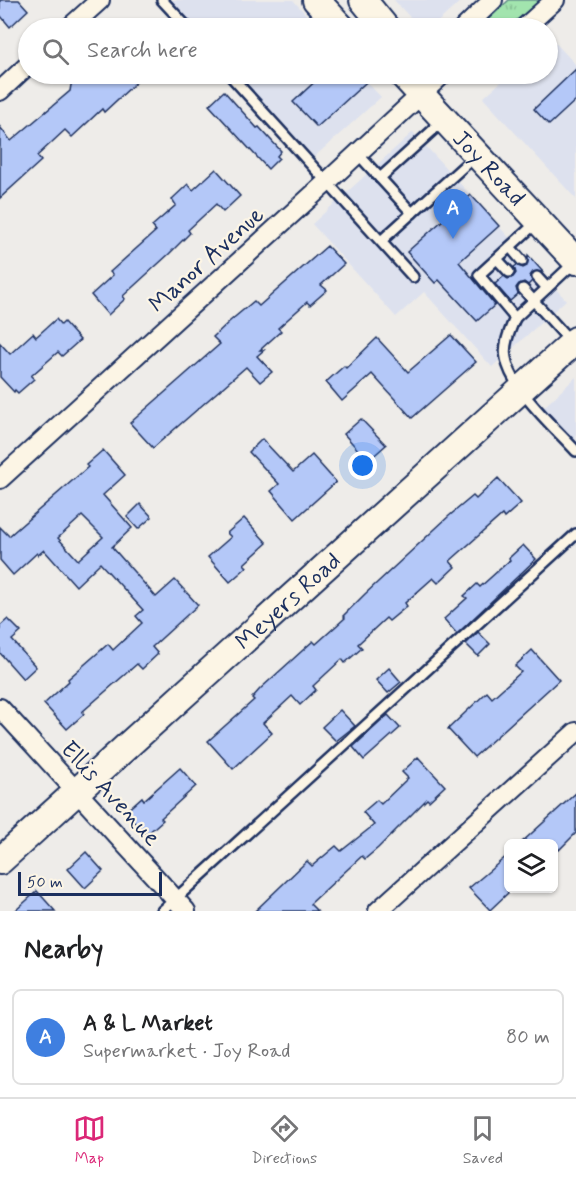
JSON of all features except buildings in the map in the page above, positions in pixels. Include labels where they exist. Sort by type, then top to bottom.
[{"type":"street","points":[[80,18],[100,0]]},
{"type":"street","points":[[316,0],[333,18]]},
{"type":"street","points":[[363,0],[378,18]]},
{"type":"street","points":[[474,18],[493,0]]},
{"type":"street","points":[[535,18],[555,0]]},
{"type":"street","points":[[0,91],[18,74]]},
{"type":"street","name":"Joy Road","points":[[412,84],[576,261]]},
{"type":"street","name":"Manor Avenue","points":[[0,479],[433,84]]},
{"type":"street","name":"Meyers Road","points":[[0,861],[574,342]]},
{"type":"street","name":"Ellis Avenue","points":[[0,708],[77,792],[174,907]]},
{"type":"street","points":[[378,911],[576,732]]},
{"type":"lane","points":[[162,0],[179,18]]},
{"type":"lane","points":[[238,84],[413,277]]},
{"type":"lane","points":[[380,178],[445,119]]},
{"type":"lane","points":[[358,154],[412,213]]},
{"type":"lane","points":[[381,241],[477,154]]},
{"type":"lane","points":[[515,318],[479,275],[538,220]]},
{"type":"lane","points":[[510,247],[522,261]]},
{"type":"lane","points":[[497,259],[508,272]]},
{"type":"lane","points":[[576,261],[515,318],[506,346],[506,359],[520,390],[576,451]]},
{"type":"lane","points":[[537,277],[547,288]]},
{"type":"lane","points":[[524,289],[574,342]]},
{"type":"lane","points":[[174,907],[576,534]]},
{"type":"shaded area","points":[[170,0],[293,0],[309,18],[187,18]]},
{"type":"shaded area","points":[[394,0],[462,0],[442,18],[411,18]]},
{"type":"shaded area","points":[[558,46],[576,65],[576,199],[483,98],[499,84],[558,84]]},
{"type":"shaded area","points":[[246,84],[369,84],[381,97],[313,158]]},
{"type":"shaded area","points":[[413,132],[566,300],[492,367],[424,292],[396,317],[312,224]]},
{"type":"shaded area","points":[[576,377],[576,444],[543,408]]},
{"type":"green space","points":[[509,0],[541,0],[519,18],[490,18]]},
{"type":"place","name":"A & L Market","points":[[453,239]]}]
